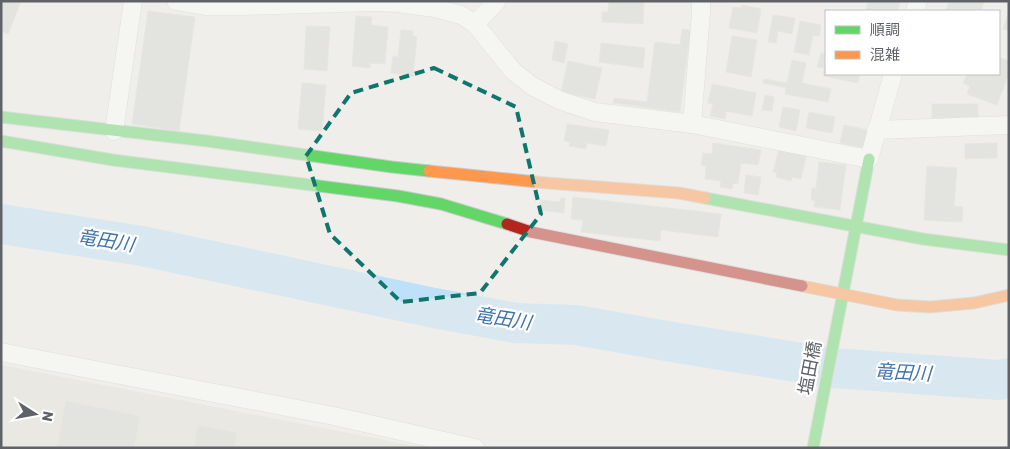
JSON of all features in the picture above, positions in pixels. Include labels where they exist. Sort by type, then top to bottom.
[{"type":"street","points":[[114,131],[133,1]]},
{"type":"street","points":[[176,1],[206,6],[372,2],[435,4],[461,15],[475,24],[513,71],[532,86],[559,100],[596,112],[692,124],[869,159],[893,75]]},
{"type":"street","points":[[475,24],[497,1]]},
{"type":"street","points":[[692,124],[701,1]]},
{"type":"street","points":[[1,117],[217,142],[392,167],[547,183],[680,193],[855,228],[1009,250]]},
{"type":"street","points":[[876,130],[1009,125]]},
{"type":"street","points":[[1,141],[113,160],[398,196],[441,204],[530,232],[897,305],[930,307],[974,303],[1009,295]]},
{"type":"street","name":"塩田橋","points":[[812,448],[869,159]]},
{"type":"street","points":[[1,352],[334,416],[452,446],[474,448]]},
{"type":"highlighted area","points":[[434,68],[516,107],[541,214],[480,293],[401,302],[330,234],[306,156],[351,93]]},
{"type":"shaded area","points":[[1,365],[425,448],[1,448]]},
{"type":"building","points":[[1,1],[21,1],[8,34],[1,31]]},
{"type":"building","points":[[609,1],[644,1],[643,24],[602,22],[602,12],[608,12]]},
{"type":"building","points":[[868,1],[900,1],[898,10],[866,10]]},
{"type":"building","points":[[949,1],[984,1],[981,10],[946,10]]},
{"type":"building","points":[[742,5],[761,9],[757,33],[729,28],[733,7],[742,8]]},
{"type":"building","points":[[148,11],[195,17],[179,131],[132,124]]},
{"type":"building","points":[[1009,11],[1009,31],[1003,29]]},
{"type":"building","points":[[773,15],[795,18],[792,34],[778,31],[776,43],[768,42]]},
{"type":"building","points":[[356,16],[372,17],[371,25],[388,27],[385,64],[370,63],[370,68],[352,66]]},
{"type":"building","points":[[800,21],[821,25],[819,36],[813,35],[809,55],[794,52]]},
{"type":"building","points":[[306,26],[330,27],[327,71],[304,69]]},
{"type":"building","points":[[682,29],[696,31],[693,50],[688,49],[680,112],[613,103],[614,98],[647,102],[655,42],[680,45]]},
{"type":"building","points":[[401,30],[413,31],[413,36],[417,37],[413,76],[391,73],[393,56],[398,57]]},
{"type":"building","points":[[732,36],[757,40],[751,77],[726,72]]},
{"type":"building","points":[[555,41],[568,44],[564,63],[552,60]]},
{"type":"building","points":[[601,43],[645,48],[643,68],[599,62]]},
{"type":"building","points":[[821,53],[825,54],[825,75],[860,75],[858,83],[823,76],[824,68],[817,67]]},
{"type":"building","points":[[1000,57],[1009,61],[1009,73],[997,105],[967,94],[970,86],[963,83],[967,75],[1000,75]]},
{"type":"building","points":[[792,60],[806,63],[802,83],[831,89],[828,102],[785,94],[786,88],[763,83],[764,79],[787,83]]},
{"type":"building","points":[[568,61],[602,68],[595,99],[561,92]]},
{"type":"building","points":[[302,83],[326,85],[322,131],[298,129]]},
{"type":"building","points":[[712,84],[756,93],[752,116],[726,111],[725,119],[710,116],[713,104],[708,103]]},
{"type":"building","points":[[765,95],[774,97],[772,111],[762,110]]},
{"type":"building","points":[[932,104],[978,104],[978,118],[932,118]]},
{"type":"building","points":[[783,107],[800,110],[796,131],[779,127]]},
{"type":"building","points":[[809,112],[835,117],[832,133],[806,128]]},
{"type":"building","points":[[567,124],[609,130],[606,146],[587,143],[586,149],[569,146],[570,142],[564,141]]},
{"type":"building","points":[[844,125],[873,131],[869,149],[840,143]]},
{"type":"building","points":[[713,143],[761,150],[758,165],[741,163],[738,184],[733,183],[732,189],[720,187],[721,181],[705,179],[706,166],[701,165],[703,153],[712,154]]},
{"type":"building","points":[[997,143],[997,158],[965,159],[965,144]]},
{"type":"building","points":[[779,149],[806,156],[801,179],[792,177],[791,181],[776,177],[777,173],[773,172]]},
{"type":"building","points":[[819,162],[846,165],[840,210],[814,207],[815,201],[811,200],[812,188],[816,188]]},
{"type":"building","points":[[927,166],[957,168],[954,206],[963,207],[962,222],[924,220]]},
{"type":"building","points":[[746,175],[761,177],[758,195],[744,193]]},
{"type":"building","points":[[573,197],[721,214],[718,237],[661,230],[660,241],[581,232],[583,220],[571,219]]},
{"type":"building","points":[[561,198],[565,198],[564,213],[539,210],[541,200],[560,202]]},
{"type":"building","points":[[66,401],[140,416],[134,448],[57,448]]},
{"type":"building","points":[[198,425],[237,433],[234,448],[194,448]]},
{"type":"waterway","name":"竜田川","points":[[1,224],[142,246],[434,308],[516,323],[576,325],[833,368],[999,380],[1009,378]]},
{"type":"traffic: fast","points":[[1,117],[207,141],[429,171]]},
{"type":"traffic: fast","points":[[1,141],[113,160],[398,196],[441,204],[507,224]]},
{"type":"traffic: fast","points":[[813,448],[869,159]]},
{"type":"traffic: fast","points":[[705,198],[923,239],[1009,250]]},
{"type":"traffic: slow","points":[[429,171],[547,183],[679,193],[705,198]]},
{"type":"traffic: slow","points":[[802,286],[897,305],[930,307],[974,303],[1009,295]]},
{"type":"traffic: jam","points":[[507,224],[531,232],[802,286]]}]
